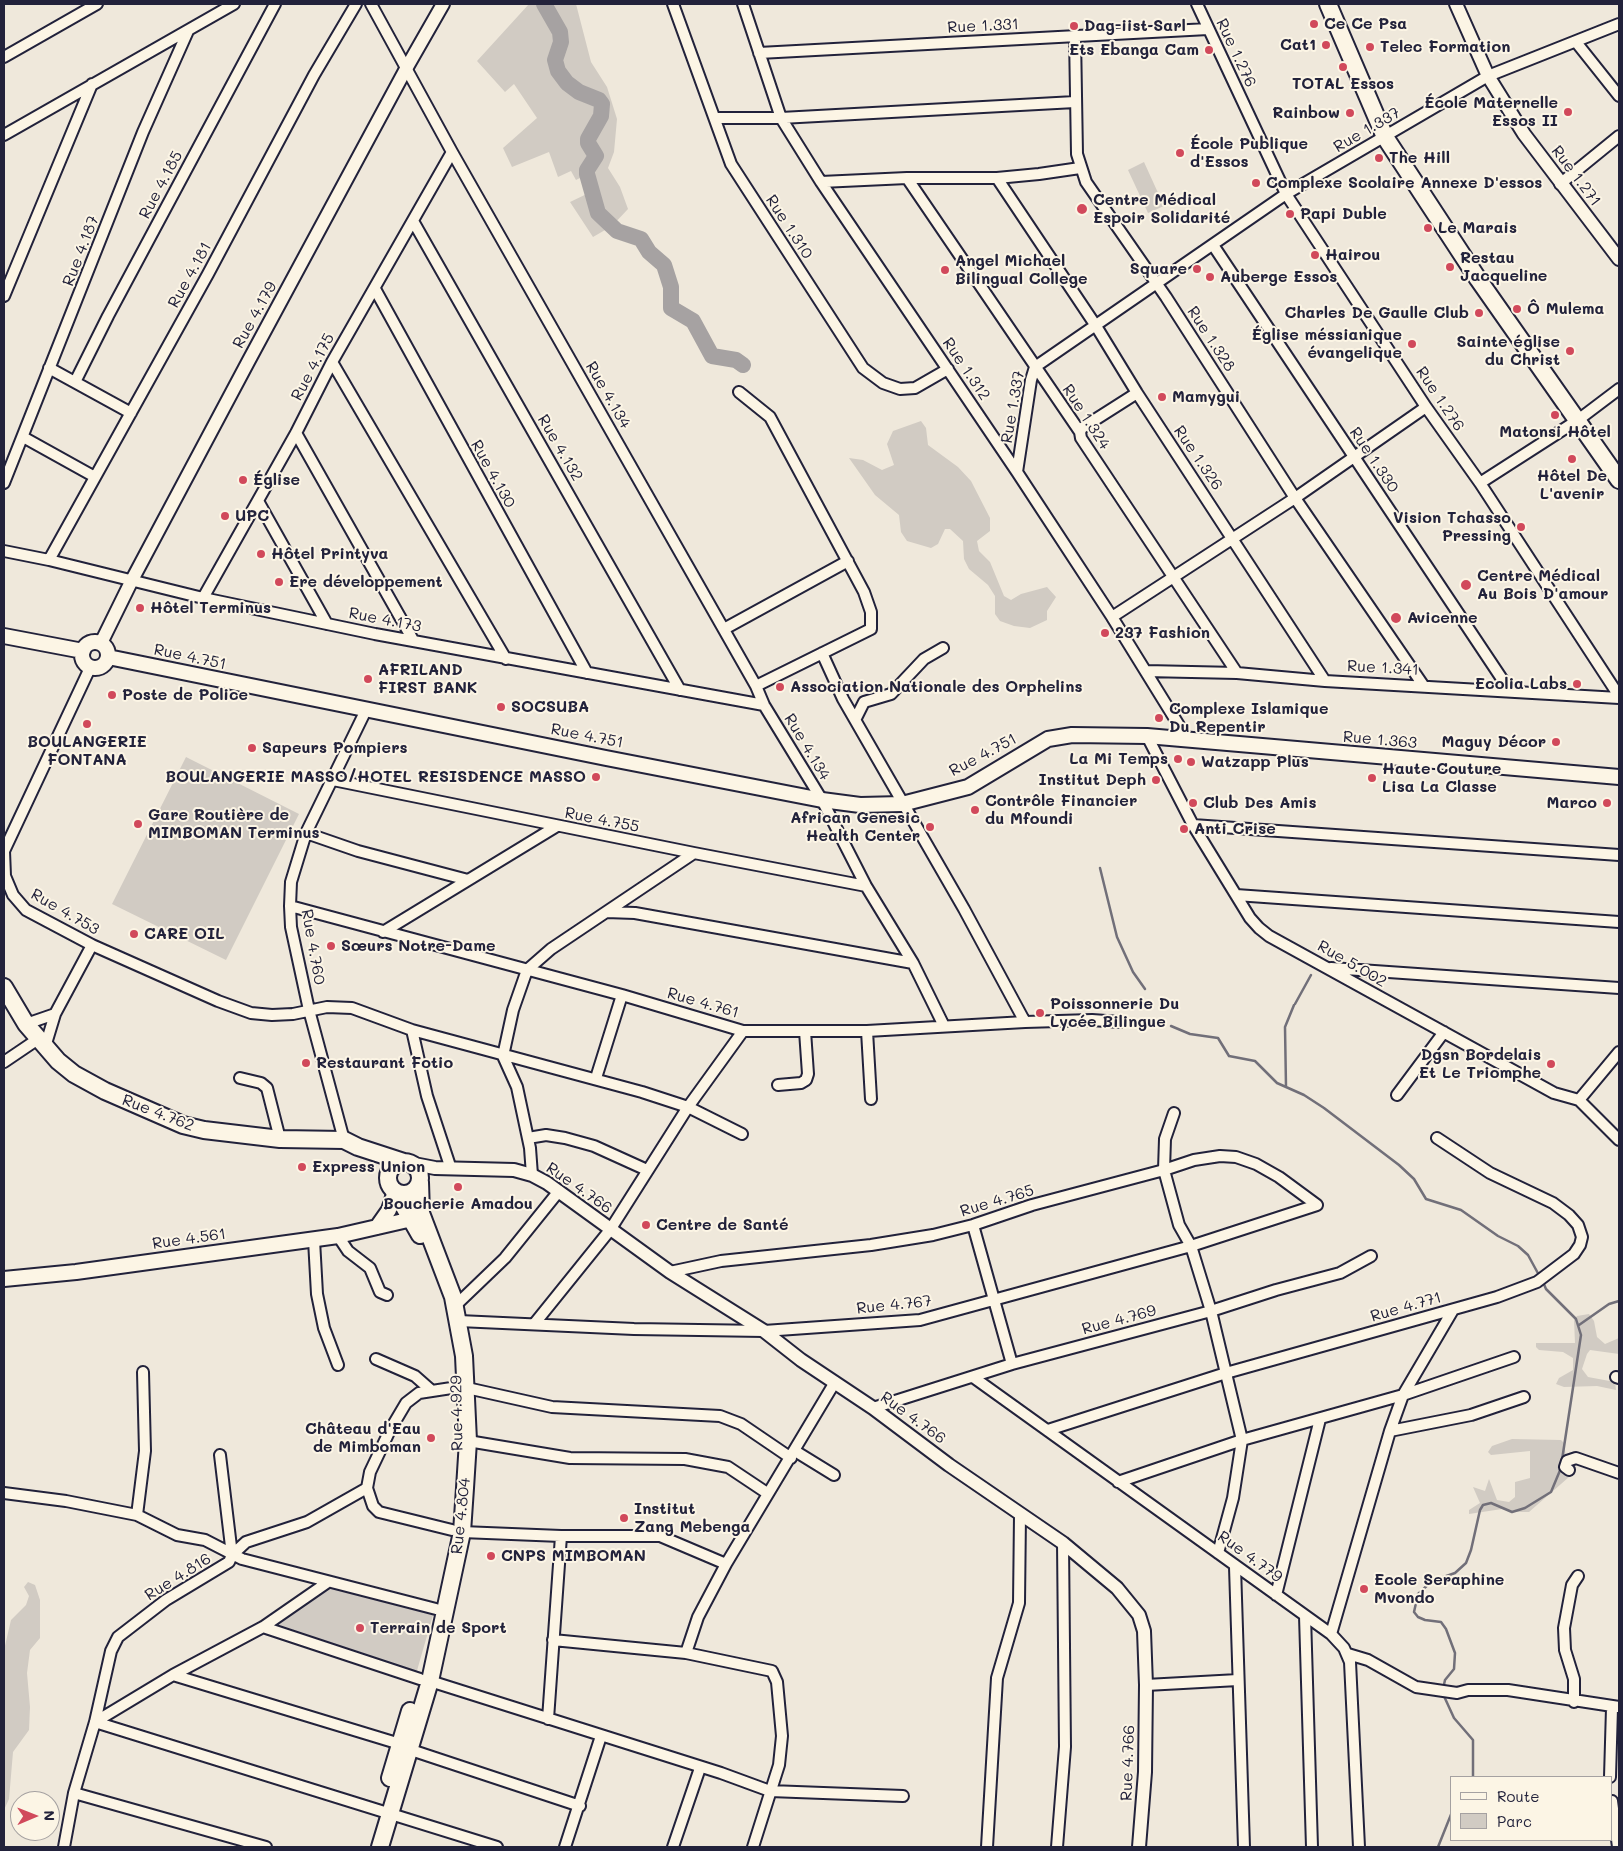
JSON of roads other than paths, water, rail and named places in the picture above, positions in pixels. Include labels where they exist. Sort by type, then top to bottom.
[{"type":"main road","points":[[1328,4],[1386,137],[1478,279],[1619,480]]},
{"type":"main road","points":[[4,636],[83,651]]},
{"type":"main road","points":[[90,643],[101,644],[108,651],[108,657],[104,665],[90,668],[84,661],[83,651],[90,643]]},
{"type":"main road","name":"Rue 4.751","points":[[108,657],[822,800],[860,805],[902,804],[968,787],[1048,739]]},
{"type":"main road","name":"Rue 1.363","points":[[1048,739],[1072,735],[1147,736],[1619,777]]},
{"type":"main road","name":"Rue 4.762","points":[[4,987],[26,1024],[63,1065],[88,1083],[183,1125],[204,1130],[280,1139],[351,1144],[406,1162]]},
{"type":"main road","name":"Rue 4.929","points":[[351,1144],[391,1186],[412,1218],[433,1260],[453,1337],[462,1387],[458,1455],[457,1531],[436,1609],[425,1680]]},
{"type":"main road","points":[[377,1227],[389,1210],[392,1168],[406,1162],[419,1172],[420,1182],[410,1193],[391,1186]]},
{"type":"main road","name":"Rue 4.804","points":[[380,1847],[385,1812],[425,1680],[457,1531],[468,1441],[457,1314],[420,1213],[420,1182]]},
{"type":"main road","name":"Rue 4.561","points":[[4,1279],[314,1240],[412,1218]]},
{"type":"main road","points":[[369,1847],[385,1812]]},
{"type":"street","points":[[4,57],[97,4]]},
{"type":"street","points":[[4,135],[234,4]]},
{"type":"street","name":"Rue 4.185","points":[[75,382],[108,316],[275,4]]},
{"type":"street","name":"Rue 4.181","points":[[49,560],[314,75],[356,4]]},
{"type":"street","name":"Rue 4.134","points":[[372,4],[452,152],[724,629],[756,686],[764,705],[822,800],[866,886],[913,963],[944,1026]]},
{"type":"street","name":"Rue 4.179","points":[[101,644],[132,580],[407,67],[443,4]]},
{"type":"street","name":"Rue 1.310","points":[[673,4],[724,147],[740,180],[864,368],[883,383],[900,389],[915,388],[948,369]]},
{"type":"street","name":"Rue 1.312","points":[[744,4],[781,118],[821,182],[1017,472],[1146,671],[1188,740]]},
{"type":"street","name":"Rue 1.276","points":[[1197,4],[1286,194],[1426,407],[1480,483],[1619,697]]},
{"type":"street","name":"Rue 1.271","points":[[1456,4],[1488,76],[1524,134],[1560,184],[1619,259]]},
{"type":"street","name":"Rue 1.337","points":[[1017,472],[1031,380],[1035,367],[1286,194],[1488,76],[1619,24]]},
{"type":"street","name":"Rue 1.331","points":[[759,52],[1208,29]]},
{"type":"street","name":"Rue 4.187","points":[[4,483],[143,132],[188,31]]},
{"type":"street","name":"Rue 1.328","points":[[1074,36],[1075,102],[1080,168],[1086,182],[1155,284],[1166,297],[1296,498],[1424,685]]},
{"type":"street","points":[[1576,42],[1619,96]]},
{"type":"street","points":[[4,296],[92,84]]},
{"type":"street","points":[[715,118],[781,118],[1075,102]]},
{"type":"street","points":[[1560,184],[1619,136]]},
{"type":"street","name":"Rue 4.175","points":[[203,598],[296,433],[332,362],[452,152]]},
{"type":"street","points":[[821,182],[907,178],[996,178],[1080,168]]},
{"type":"street","name":"Rue 1.324","points":[[907,178],[1080,432],[1081,438],[1237,673]]},
{"type":"street","name":"Rue 1.326","points":[[996,178],[1096,326],[1137,393],[1325,681]]},
{"type":"street","name":"Rue 4.132","points":[[413,221],[680,690]]},
{"type":"street","name":"Rue 1.330","points":[[1213,245],[1510,691]]},
{"type":"street","name":"Rue 4.130","points":[[374,289],[587,673]]},
{"type":"street","points":[[332,362],[506,659]]},
{"type":"street","points":[[49,368],[131,413]]},
{"type":"street","points":[[1480,483],[1578,420],[1619,390]]},
{"type":"street","points":[[739,392],[770,417],[848,561],[864,592],[871,612],[870,629],[756,686]]},
{"type":"street","points":[[1080,432],[1082,428],[1137,393]]},
{"type":"street","points":[[1112,618],[1296,498],[1426,407]]},
{"type":"street","points":[[296,433],[413,640]]},
{"type":"street","points":[[23,437],[95,477]]},
{"type":"street","points":[[258,501],[327,624]]},
{"type":"street","name":"Rue 4.173","points":[[4,551],[49,560],[203,598],[327,624],[506,659],[764,705]]},
{"type":"street","points":[[724,629],[848,561]]},
{"type":"street","points":[[856,720],[864,702],[891,694],[924,659],[943,648]]},
{"type":"street","points":[[822,653],[843,699],[964,909],[1025,1022]]},
{"type":"street","name":"Rue 4.753","points":[[90,668],[4,851],[6,876],[18,904],[92,945],[218,1001],[251,1013],[272,1016],[328,1007],[352,1008],[412,1030],[503,1056],[596,1078],[688,1107],[742,1134]]},
{"type":"street","name":"Rue 1.341","points":[[1146,671],[1237,673],[1325,681],[1619,697]]},
{"type":"street","name":"Rue 4.760","points":[[351,1144],[309,1010],[291,927],[290,906],[291,882],[306,833],[366,710]]},
{"type":"street","name":"Rue 5.002","points":[[1147,736],[1193,825],[1250,918],[1270,936],[1554,1093],[1579,1100],[1619,1140]]},
{"type":"street","name":"Rue 4.755","points":[[333,780],[866,886]]},
{"type":"street","points":[[1193,825],[1619,855]]},
{"type":"street","points":[[383,932],[557,826]]},
{"type":"street","points":[[306,833],[358,851],[468,880]]},
{"type":"street","points":[[532,1175],[528,1138],[517,1087],[503,1056],[513,1010],[527,970],[552,949],[694,853]]},
{"type":"street","points":[[1236,895],[1619,922]]},
{"type":"street","name":"Rue 4.761","points":[[290,906],[622,995],[743,1030],[867,1031],[1025,1022],[1092,1020],[1120,1022]]},
{"type":"street","points":[[606,912],[635,913],[913,963]]},
{"type":"street","points":[[4,1062],[42,1043],[55,1014],[92,945]]},
{"type":"street","points":[[1330,968],[1619,988]]},
{"type":"street","points":[[596,1078],[622,995]]},
{"type":"street","points":[[26,1024],[55,1014]]},
{"type":"street","points":[[412,1030],[427,1096],[451,1169]]},
{"type":"street","points":[[535,1323],[610,1230],[688,1107],[743,1030]]},
{"type":"street","points":[[778,1085],[801,1083],[806,1080],[808,1074],[805,1031]]},
{"type":"street","points":[[867,1031],[871,1099]]},
{"type":"street","points":[[1397,1095],[1444,1032]]},
{"type":"street","points":[[1579,1100],[1619,1052]]},
{"type":"street","points":[[240,1078],[262,1083],[267,1088],[280,1139]]},
{"type":"street","points":[[1174,1114],[1166,1139],[1164,1170],[1179,1225],[1191,1246],[1211,1311],[1242,1440],[1233,1498],[1218,1553]]},
{"type":"street","points":[[528,1138],[546,1134],[565,1138],[594,1146],[647,1170]]},
{"type":"street","name":"Rue 4.771","points":[[1048,1430],[1226,1373],[1497,1298],[1537,1282],[1574,1254],[1580,1245],[1582,1237],[1578,1225],[1554,1203],[1490,1173],[1437,1138]]},
{"type":"street","name":"Rue 4.765","points":[[670,1272],[721,1261],[871,1245],[973,1225],[1032,1205],[1199,1159],[1220,1156],[1236,1157],[1256,1164],[1279,1177],[1317,1205]]},
{"type":"street","name":"Rue 4.766","points":[[406,1162],[451,1169],[497,1169],[532,1175],[559,1191],[670,1272],[764,1331],[800,1360],[874,1408],[1020,1515],[1063,1544],[1117,1588],[1139,1615],[1144,1631],[1146,1686],[1145,1772],[1139,1847]]},
{"type":"street","name":"Rue 4.766","points":[[420,1182],[432,1174],[451,1169]]},
{"type":"street","points":[[457,1314],[559,1191]]},
{"type":"street","name":"Rue 4.767","points":[[457,1314],[535,1323],[634,1329],[764,1331],[920,1320],[1191,1246],[1317,1205]]},
{"type":"street","points":[[973,1225],[1012,1364]]},
{"type":"street","points":[[338,1236],[348,1251],[370,1268],[380,1292],[387,1295]]},
{"type":"street","points":[[314,1240],[317,1294],[324,1328],[338,1365]]},
{"type":"street","name":"Rue 4.769","points":[[874,1408],[1012,1364],[1211,1311],[1276,1290],[1340,1273],[1371,1256]]},
{"type":"street","points":[[1331,1634],[1390,1431],[1403,1395],[1454,1310]]},
{"type":"street","points":[[1118,1482],[1242,1440],[1403,1395],[1514,1358]]},
{"type":"street","points":[[376,1359],[415,1376],[432,1391]]},
{"type":"street","points":[[137,1515],[145,1451],[143,1372]]},
{"type":"street","name":"Rue 4.779","points":[[973,1377],[1235,1567],[1331,1634],[1348,1654]]},
{"type":"street","points":[[686,1653],[698,1617],[726,1564],[835,1382]]},
{"type":"street","points":[[726,1564],[660,1536],[561,1536],[457,1531],[378,1512],[373,1506],[367,1488],[370,1472],[390,1430],[406,1403],[419,1393],[462,1387],[552,1407],[720,1416],[741,1424],[834,1475]]},
{"type":"street","points":[[1390,1431],[1471,1415],[1524,1397]]},
{"type":"street","points":[[1276,1595],[1320,1419]]},
{"type":"street","points":[[468,1441],[570,1458],[685,1459],[728,1467],[767,1493]]},
{"type":"street","points":[[220,1455],[232,1555]]},
{"type":"street","points":[[1569,1470],[1565,1467],[1567,1461],[1576,1458],[1619,1474]]},
{"type":"street","name":"Rue 4.816","points":[[64,1847],[74,1793],[95,1722],[111,1651],[118,1637],[166,1600],[229,1562],[232,1555],[246,1542],[307,1522],[367,1488]]},
{"type":"street","points":[[4,1493],[66,1501],[137,1515],[177,1535],[205,1540],[232,1555],[328,1582],[436,1609]]},
{"type":"street","points":[[987,1847],[997,1678],[1019,1603],[1020,1515]]},
{"type":"street","points":[[548,1719],[561,1536]]},
{"type":"street","points":[[1057,1847],[1065,1748],[1063,1544]]},
{"type":"street","points":[[1235,1567],[1244,1847]]},
{"type":"street","points":[[1574,1702],[1574,1679],[1565,1650],[1564,1628],[1572,1585],[1578,1576]]},
{"type":"street","points":[[95,1722],[173,1675],[263,1627],[328,1582]]},
{"type":"street","points":[[1305,1616],[1312,1847]]},
{"type":"street","points":[[263,1627],[770,1791],[903,1796]]},
{"type":"street","points":[[553,1640],[686,1653],[767,1669],[776,1675],[781,1708],[782,1736],[779,1766],[754,1847]]},
{"type":"street","points":[[1359,1847],[1348,1654],[1368,1660],[1416,1687],[1456,1693],[1468,1690],[1508,1690],[1574,1702],[1617,1706],[1609,1750],[1610,1776]]},
{"type":"street","points":[[173,1675],[405,1747],[580,1806]]},
{"type":"street","points":[[1146,1686],[1238,1680]]},
{"type":"street","points":[[95,1722],[497,1847]]},
{"type":"street","points":[[565,1847],[580,1806],[601,1736]]},
{"type":"street","points":[[673,1847],[700,1768]]},
{"type":"street","points":[[74,1793],[266,1847]]},
{"type":"street","points":[[1613,1809],[1618,1847]]},
{"type":"waterway","points":[[544,4],[560,32],[561,42],[555,60],[558,71],[567,83],[579,92],[599,100],[602,104],[601,116],[588,139],[588,143],[596,156],[587,170],[587,174],[598,213],[617,231],[641,239],[649,252],[664,265],[671,287],[671,308],[693,321],[712,356],[736,360],[743,365]]},
{"type":"waterway","points":[[1100,868],[1117,937],[1133,972],[1145,989]]},
{"type":"waterway","points":[[1295,1004],[1311,975]]},
{"type":"waterway","points":[[1286,1087],[1285,1027],[1294,1005]]},
{"type":"waterway","points":[[1171,1026],[1190,1034],[1218,1038],[1229,1056],[1255,1061],[1277,1083],[1304,1095],[1324,1108],[1399,1165],[1414,1179],[1426,1199],[1461,1210],[1498,1236],[1518,1246],[1528,1255],[1540,1277]]},
{"type":"waterway","points":[[1543,1282],[1546,1289],[1576,1319],[1581,1335],[1562,1460]]},
{"type":"waterway","points":[[1579,1325],[1609,1304],[1619,1301]]},
{"type":"waterway","points":[[1443,1689],[1445,1680],[1454,1669],[1455,1653],[1446,1629],[1441,1622],[1425,1620],[1418,1617],[1414,1612],[1418,1594],[1432,1581],[1455,1573],[1466,1563],[1483,1505],[1491,1503],[1512,1512],[1525,1508],[1551,1492],[1561,1468]]},
{"type":"waterway","points":[[1443,1694],[1454,1718],[1473,1740],[1473,1776]]},
{"type":"waterway","points":[[1438,1847],[1450,1817]]},
{"type":"place","name":"Ce Ce Psa","points":[[1314,24]]},
{"type":"place","name":"Dag-iist Sarl","points":[[1074,26]]},
{"type":"place","name":"Cat1","points":[[1326,45]]},
{"type":"place","name":"Telec Formation","points":[[1370,47]]},
{"type":"place","name":"Ets Ebanga Cam","points":[[1209,50]]},
{"type":"place","name":"TOTAL Essos","points":[[1343,67]]},
{"type":"place","name":"École Maternelle Essos II","points":[[1568,112]]},
{"type":"place","name":"Rainbow","points":[[1350,113]]},
{"type":"place","name":"École Publique d'Essos","points":[[1180,153]]},
{"type":"place","name":"The Hill","points":[[1379,158]]},
{"type":"place","name":"Complexe Scolaire Annexe D'essos","points":[[1256,183]]},
{"type":"place","name":"Centre Médical Espoir Solidarité","points":[[1082,209]]},
{"type":"place","name":"Papi Duble","points":[[1290,214]]},
{"type":"place","name":"Le Marais","points":[[1428,228]]},
{"type":"place","name":"Hairou","points":[[1315,255]]},
{"type":"place","name":"Restau Jacqueline","points":[[1450,267]]},
{"type":"place","name":"Square","points":[[1197,269]]},
{"type":"place","name":"Angel Michael Bilingual College","points":[[945,270]]},
{"type":"place","name":"Auberge Essos","points":[[1210,277]]},
{"type":"place","name":"Ô Mulema","points":[[1517,309]]},
{"type":"place","name":"Charles De Gaulle Club","points":[[1479,313]]},
{"type":"place","name":"Église méssianique évangelique","points":[[1412,344]]},
{"type":"place","name":"Sainte église du Christ","points":[[1570,351]]},
{"type":"place","name":"Mamygui","points":[[1162,397]]},
{"type":"place","name":"Matonsi Hôtel","points":[[1555,415]]},
{"type":"place","name":"Hôtel De L'avenir","points":[[1572,459]]},
{"type":"place","name":"Église","points":[[243,480]]},
{"type":"place","name":"UPC","points":[[225,516]]},
{"type":"place","name":"Vision Tchasso Pressing","points":[[1521,527]]},
{"type":"place","name":"Hôtel Printyva","points":[[261,554]]},
{"type":"place","name":"Ere développement","points":[[279,582]]},
{"type":"place","name":"Centre Médical Au Bois D'amour","points":[[1466,585]]},
{"type":"place","name":"Hôtel Terminus","points":[[140,608]]},
{"type":"place","name":"Avicenne","points":[[1396,618]]},
{"type":"place","name":"237 Fashion","points":[[1105,633]]},
{"type":"place","name":"AFRILAND FIRST BANK","points":[[368,679]]},
{"type":"place","name":"Ecolia Labs","points":[[1577,684]]},
{"type":"place","name":"Association Nationale des Orphelins","points":[[780,687]]},
{"type":"place","name":"Poste de Police","points":[[112,695]]},
{"type":"place","name":"SOCSUBA","points":[[501,707]]},
{"type":"place","name":"Complexe Islamique Du Repentir","points":[[1159,718]]},
{"type":"place","name":"BOULANGERIE FONTANA","points":[[87,724]]},
{"type":"place","name":"Maguy Décor","points":[[1556,742]]},
{"type":"place","name":"Sapeurs Pompiers","points":[[252,748]]},
{"type":"place","name":"La Mi Temps","points":[[1178,759]]},
{"type":"place","name":"Watzapp Plus","points":[[1191,762]]},
{"type":"place","name":"BOULANGERIE MASSO/HOTEL RESISDENCE MASSO","points":[[596,777]]},
{"type":"place","name":"Haute Couture Lisa La Classe","points":[[1372,778]]},
{"type":"place","name":"Institut Deph","points":[[1156,780]]},
{"type":"place","name":"Club Des Amis","points":[[1193,803]]},
{"type":"place","name":"Marco","points":[[1607,803]]},
{"type":"place","name":"Contrôle Financier du Mfoundi","points":[[975,810]]},
{"type":"place","name":"Gare Routière de MIMBOMAN Terminus","points":[[138,824]]},
{"type":"place","name":"African Genesic Health Center","points":[[930,827]]},
{"type":"place","name":"Anti Crise","points":[[1184,829]]},
{"type":"place","name":"CARE OIL","points":[[134,934]]},
{"type":"place","name":"Sœurs Notre-Dame","points":[[331,946]]},
{"type":"place","name":"Poissonnerie Du Lycée Bilingue","points":[[1040,1013]]},
{"type":"place","name":"Restaurant Fotio","points":[[306,1063]]},
{"type":"place","name":"Dgsn Bordelais Et Le Triomphe","points":[[1551,1064]]},
{"type":"place","name":"Express Union","points":[[302,1167]]},
{"type":"place","name":"Boucherie Amadou","points":[[458,1187]]},
{"type":"place","name":"Centre de Santé","points":[[646,1225]]},
{"type":"place","name":"Château d'Eau de Mimboman","points":[[431,1438]]},
{"type":"place","name":"Institut Zang Mebenga","points":[[624,1518]]},
{"type":"place","name":"CNPS MIMBOMAN","points":[[491,1556]]},
{"type":"place","name":"Ecole Seraphine Mvondo","points":[[1364,1589]]},
{"type":"place","name":"Terrain de Sport","points":[[360,1628]]}]
